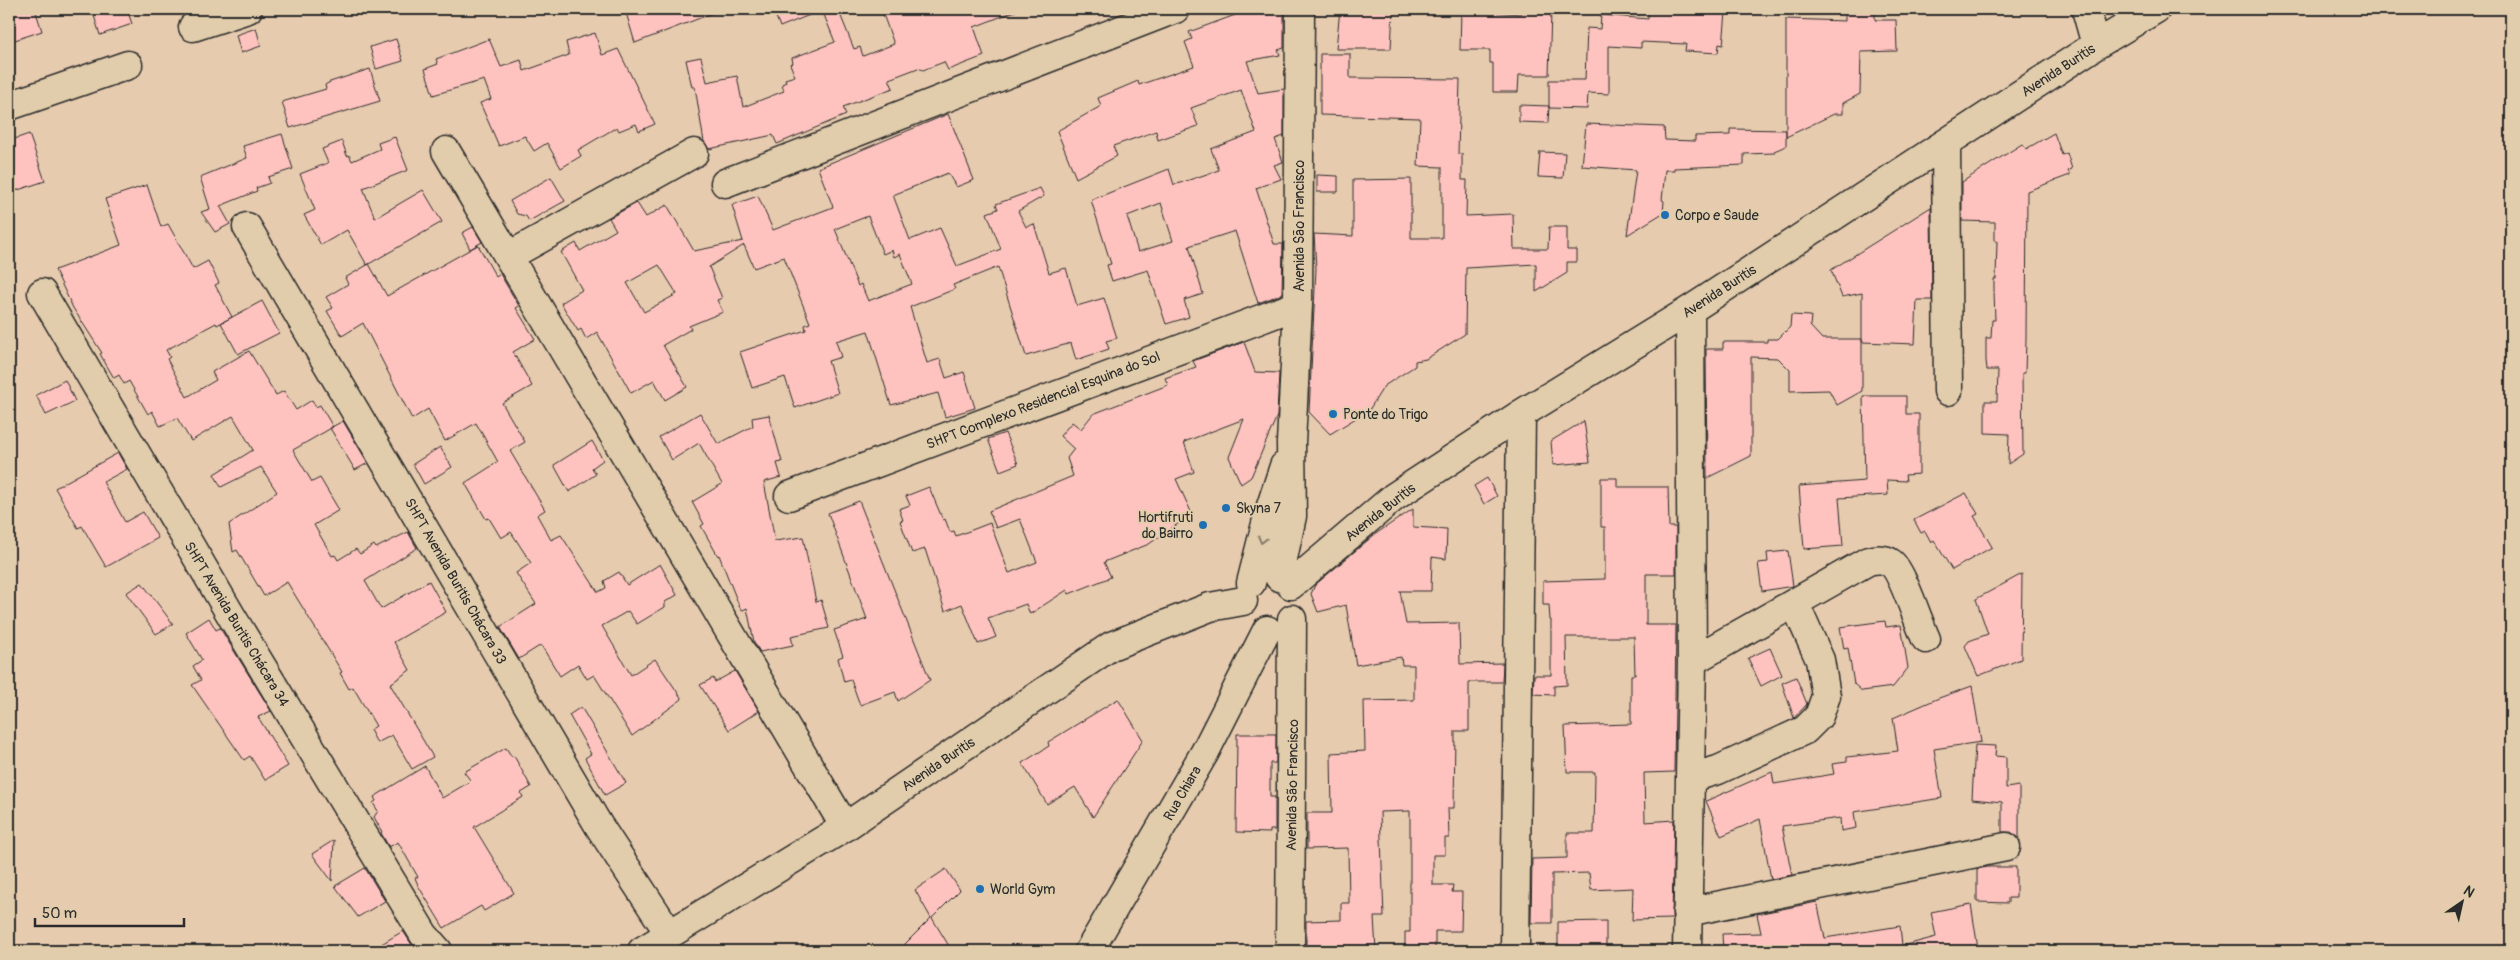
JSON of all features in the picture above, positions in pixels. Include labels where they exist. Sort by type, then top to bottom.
[{"type":"street","points":[[193,27],[248,9]]},
{"type":"street","points":[[724,183],[1175,9]]},
{"type":"street","name":"Avenida São Francisco","points":[[1285,581],[1292,516],[1291,443],[1298,305],[1300,9]]},
{"type":"street","points":[[2086,9],[2096,46]]},
{"type":"street","name":"Avenida Buritis","points":[[1285,581],[1394,497],[1521,414],[1690,310],[2156,9]]},
{"type":"street","points":[[9,106],[128,65]]},
{"type":"street","points":[[1946,144],[1948,391]]},
{"type":"street","points":[[446,151],[846,827]]},
{"type":"street","points":[[509,256],[694,153]]},
{"type":"street","name":"SHPT Avenida Buritis Chácara 33","points":[[247,227],[600,826],[669,933]]},
{"type":"street","name":"SHPT Avenida Buritis Chácara 34","points":[[42,293],[247,642],[424,935],[438,951]]},
{"type":"street","name":"SHPT Complexo Residencial Esquina do Sol","points":[[789,496],[1298,305]]},
{"type":"street","points":[[1687,951],[1692,661],[1690,310]]},
{"type":"street","points":[[1515,951],[1521,414]]},
{"type":"street","name":"Avenida São Francisco","points":[[1247,592],[1269,512],[1291,443]]},
{"type":"street","points":[[1692,661],[1868,561],[1879,558],[1891,563],[1898,573],[1926,639]]},
{"type":"street","points":[[1264,576],[1285,581],[1297,602],[1292,619],[1277,630],[1257,627],[1249,621],[1244,611],[1247,592],[1264,576]]},
{"type":"street","name":"Avenida Buritis","points":[[642,951],[846,827],[1111,646],[1247,592]]},
{"type":"street","points":[[1690,778],[1718,770],[1805,730],[1819,716],[1826,696],[1820,660],[1795,604]]},
{"type":"street","name":"Avenida São Francisco","points":[[1290,951],[1292,619]]},
{"type":"street","name":"Rua Chiara","points":[[1089,951],[1206,752],[1267,630]]},
{"type":"street","points":[[1687,912],[2006,847]]},
{"type":"building","points":[[9,9],[35,9],[42,31],[9,42]]},
{"type":"building","points":[[92,9],[127,9],[132,24],[100,35]]},
{"type":"building","points":[[625,9],[720,9],[721,10],[635,43]]},
{"type":"building","points":[[773,9],[838,9],[854,49],[860,47],[863,56],[894,44],[881,9],[1018,10],[974,27],[984,56],[948,70],[944,62],[923,70],[918,68],[889,79],[893,88],[843,107],[846,115],[777,144],[773,135],[709,149],[704,142],[695,87],[692,87],[686,60],[701,57],[707,82],[737,76],[743,107],[784,91],[782,84],[786,82],[785,79],[795,76],[790,64],[793,63],[792,58],[835,42],[822,10],[780,27]]},
{"type":"building","points":[[1237,9],[1284,9],[1284,48],[1278,50],[1280,55],[1247,61],[1258,93],[1284,89],[1284,136],[1275,139],[1283,162],[1274,165],[1281,179],[1256,188],[1274,244],[1283,244],[1282,294],[1258,303],[1235,231],[1189,246],[1203,294],[1184,300],[1189,317],[1166,324],[1148,270],[1112,281],[1107,265],[1111,264],[1091,200],[1169,169],[1174,185],[1219,170],[1211,149],[1256,132],[1241,90],[1191,108],[1198,126],[1158,140],[1156,131],[1113,146],[1117,156],[1076,178],[1057,131],[1101,106],[1098,98],[1138,81],[1139,85],[1194,66],[1185,42],[1192,39],[1189,32],[1238,14]],"holes":[[[1161,203],[1173,241],[1138,252],[1127,216]]]},
{"type":"building","points":[[1340,9],[1393,9],[1391,49],[1336,49]]},
{"type":"building","points":[[1649,9],[1726,12],[1723,45],[1719,44],[1718,53],[1685,51],[1686,44],[1641,42],[1641,48],[1609,46],[1609,94],[1588,93],[1587,109],[1549,108],[1549,80],[1585,80],[1587,28],[1600,29],[1601,15],[1648,19]]},
{"type":"building","points":[[1845,9],[1875,9],[1875,20],[1896,20],[1897,51],[1861,52],[1860,94],[1843,103],[1843,114],[1834,114],[1786,137],[1786,19],[1845,21]]},
{"type":"building","points":[[1461,10],[1521,14],[1521,12],[1551,12],[1549,75],[1519,75],[1518,92],[1493,92],[1493,63],[1490,63],[1490,50],[1460,50]]},
{"type":"building","points":[[256,28],[261,46],[241,53],[236,35]]},
{"type":"building","points":[[595,33],[602,55],[618,49],[655,124],[639,131],[636,124],[619,131],[617,127],[578,150],[581,156],[561,168],[547,143],[534,151],[525,136],[499,146],[480,103],[491,99],[484,80],[433,95],[425,69],[438,64],[436,59],[489,39],[501,67],[521,60],[524,71],[569,55],[566,42]]},
{"type":"building","points":[[396,39],[403,61],[376,69],[370,47]]},
{"type":"building","points":[[1320,54],[1350,54],[1350,78],[1460,79],[1458,154],[1462,154],[1462,180],[1467,180],[1466,216],[1513,214],[1514,249],[1548,249],[1549,227],[1567,227],[1567,250],[1577,250],[1577,262],[1567,262],[1567,273],[1536,292],[1536,264],[1466,268],[1465,334],[1426,359],[1415,361],[1415,366],[1384,386],[1369,410],[1330,434],[1309,412],[1316,268],[1314,234],[1353,236],[1353,180],[1411,179],[1411,238],[1442,238],[1442,167],[1418,166],[1420,118],[1320,115]]},
{"type":"building","points":[[370,69],[380,101],[290,128],[282,102],[326,89],[325,85],[330,82]]},
{"type":"building","points":[[1519,105],[1549,106],[1548,123],[1519,122]]},
{"type":"building","points":[[948,114],[974,180],[956,187],[948,173],[893,195],[910,240],[940,228],[957,266],[1001,249],[987,213],[998,209],[996,204],[1040,188],[1044,196],[1018,211],[1026,227],[1034,224],[1049,273],[1066,268],[1077,306],[1104,298],[1117,338],[1106,341],[1109,349],[1076,360],[1071,343],[1026,356],[998,267],[953,285],[955,289],[910,307],[927,363],[940,359],[946,378],[964,372],[975,408],[945,417],[938,393],[891,405],[868,331],[836,341],[841,357],[828,361],[838,393],[795,408],[785,377],[752,388],[740,352],[806,330],[805,325],[810,323],[784,257],[754,268],[744,245],[709,267],[722,298],[717,300],[723,312],[689,326],[691,329],[663,345],[687,387],[665,400],[654,380],[631,393],[597,332],[586,339],[581,329],[578,331],[561,303],[582,290],[561,252],[576,243],[580,251],[616,230],[609,218],[637,203],[646,217],[667,205],[694,251],[743,241],[732,205],[758,196],[773,230],[833,207],[818,168]],"holes":[[[868,216],[883,254],[892,250],[894,257],[900,254],[912,284],[868,301],[861,284],[858,286],[835,229]],[[659,265],[677,294],[644,312],[627,283]]]},
{"type":"building","points":[[1586,124],[1664,127],[1665,140],[1695,141],[1695,136],[1730,135],[1730,129],[1786,130],[1786,146],[1774,151],[1774,153],[1744,154],[1744,165],[1665,170],[1662,200],[1664,201],[1663,213],[1627,235],[1636,170],[1582,166]]},
{"type":"building","points":[[2054,133],[2062,155],[2067,153],[2072,169],[2068,171],[2070,175],[2027,191],[2026,339],[2025,373],[2022,373],[2023,454],[2008,464],[2009,434],[1985,433],[1985,401],[1997,401],[1998,370],[1987,370],[1986,360],[1986,338],[1991,338],[1992,320],[1995,320],[1994,279],[1996,279],[1997,241],[1995,241],[1995,222],[1962,221],[1962,182],[2022,144],[2026,149]]},
{"type":"building","points":[[29,134],[45,181],[12,192],[9,182],[9,141]]},
{"type":"building","points":[[282,134],[293,169],[268,177],[270,183],[256,188],[257,191],[220,206],[230,224],[215,232],[201,212],[210,209],[200,177],[247,158],[243,146]]},
{"type":"building","points":[[395,137],[408,170],[363,188],[375,218],[423,190],[442,222],[367,265],[347,230],[321,245],[304,215],[315,210],[300,174],[328,163],[322,149],[342,141],[347,156],[349,155],[352,161],[380,149],[378,143]]},
{"type":"building","points":[[1540,152],[1565,153],[1563,178],[1538,177]]},
{"type":"building","points":[[1317,175],[1338,176],[1338,192],[1317,192]]},
{"type":"building","points":[[551,177],[565,201],[529,221],[526,216],[517,214],[510,201]]},
{"type":"building","points":[[147,185],[161,227],[168,224],[193,269],[208,261],[219,283],[215,285],[232,317],[217,325],[216,323],[166,350],[170,357],[167,359],[187,397],[216,380],[212,372],[249,351],[276,395],[284,391],[296,410],[312,400],[316,407],[320,405],[333,427],[293,450],[312,482],[320,478],[339,510],[314,525],[332,556],[335,555],[338,560],[356,549],[360,554],[374,545],[376,548],[408,532],[417,548],[365,581],[381,609],[429,581],[446,612],[394,642],[410,670],[390,684],[433,757],[412,769],[392,735],[377,743],[370,730],[376,726],[353,687],[349,689],[340,673],[342,672],[287,582],[264,596],[237,550],[233,552],[229,524],[277,492],[261,467],[221,487],[214,474],[253,450],[233,416],[191,441],[177,418],[160,426],[152,411],[148,414],[129,381],[124,384],[119,375],[114,378],[100,354],[102,353],[73,308],[55,270],[121,245],[105,199]]},
{"type":"building","points":[[1931,207],[1932,300],[1917,300],[1915,344],[1862,342],[1862,293],[1842,297],[1831,270]]},
{"type":"building","points":[[473,227],[482,242],[470,249],[462,233]]},
{"type":"building","points":[[478,245],[496,277],[500,274],[519,306],[516,308],[535,339],[513,352],[532,386],[502,403],[525,442],[510,451],[545,510],[537,515],[551,540],[561,535],[598,592],[606,588],[604,581],[619,572],[627,585],[660,564],[677,595],[665,602],[665,607],[637,624],[628,611],[602,626],[631,675],[655,659],[682,699],[632,736],[594,675],[587,679],[578,664],[560,676],[541,645],[519,659],[500,627],[536,604],[516,573],[531,563],[511,532],[501,538],[489,518],[486,519],[465,483],[498,462],[476,423],[445,441],[428,409],[412,419],[363,323],[342,336],[327,311],[333,308],[326,297],[348,284],[345,278],[369,264],[387,296]]},
{"type":"building","points":[[262,301],[279,333],[238,354],[221,323]]},
{"type":"building","points":[[1791,315],[1811,316],[1810,326],[1822,339],[1862,339],[1862,391],[1837,405],[1829,390],[1790,391],[1790,370],[1778,358],[1751,357],[1751,456],[1707,478],[1706,349],[1723,349],[1723,342],[1767,342],[1767,339],[1778,339],[1790,327]]},
{"type":"building","points":[[1244,342],[1255,372],[1279,373],[1277,416],[1251,477],[1241,484],[1229,457],[1244,419],[1184,442],[1194,472],[1176,479],[1192,514],[1149,544],[1104,562],[1111,577],[1069,594],[1067,590],[1030,614],[1026,604],[988,618],[996,637],[978,644],[962,604],[945,611],[925,549],[912,553],[900,521],[903,520],[899,509],[910,505],[906,496],[929,487],[943,520],[945,519],[950,532],[954,531],[956,536],[990,523],[1009,573],[1037,562],[1020,519],[996,528],[989,511],[1073,476],[1067,458],[1074,449],[1060,436],[1072,422],[1081,429],[1093,414],[1168,385],[1165,378],[1196,367],[1193,361]]},
{"type":"building","points":[[65,380],[75,401],[46,415],[36,395]]},
{"type":"building","points":[[1863,396],[1906,396],[1906,414],[1919,414],[1919,474],[1905,475],[1906,481],[1887,480],[1888,495],[1839,498],[1843,546],[1804,549],[1799,486],[1865,481]]},
{"type":"building","points":[[700,413],[718,444],[753,426],[752,418],[769,415],[782,462],[777,463],[781,477],[764,482],[775,541],[803,537],[816,602],[821,600],[829,628],[791,636],[793,645],[760,652],[754,642],[747,608],[743,610],[740,608],[719,555],[701,526],[704,524],[692,502],[722,484],[699,443],[672,460],[659,437]]},
{"type":"building","points":[[343,421],[368,463],[355,470],[330,428]]},
{"type":"building","points":[[1584,421],[1590,462],[1553,465],[1551,441]]},
{"type":"building","points":[[1005,433],[1018,464],[1000,471],[988,439]]},
{"type":"building","points":[[592,441],[603,460],[592,468],[596,474],[569,492],[554,465]]},
{"type":"building","points":[[440,447],[452,467],[424,484],[413,464]]},
{"type":"building","points":[[118,453],[127,469],[103,482],[125,522],[143,512],[158,538],[106,567],[82,526],[78,528],[55,488]]},
{"type":"building","points":[[1487,478],[1497,496],[1484,504],[1474,486]]},
{"type":"building","points":[[1601,478],[1617,478],[1617,487],[1668,487],[1669,527],[1676,527],[1676,574],[1646,574],[1646,625],[1676,625],[1674,772],[1644,773],[1645,822],[1674,820],[1672,919],[1632,920],[1633,888],[1591,890],[1589,873],[1552,874],[1552,923],[1531,923],[1532,859],[1567,858],[1567,833],[1594,833],[1595,772],[1567,772],[1565,726],[1631,724],[1631,675],[1635,675],[1634,637],[1566,637],[1567,685],[1554,686],[1554,695],[1533,694],[1534,675],[1551,675],[1551,620],[1549,605],[1543,605],[1543,581],[1605,579],[1605,527],[1601,527]]},
{"type":"building","points":[[1966,493],[1978,514],[1974,516],[1992,547],[1952,570],[1934,540],[1931,542],[1925,531],[1921,533],[1914,520]]},
{"type":"building","points":[[859,501],[930,680],[898,701],[895,692],[860,705],[851,680],[844,682],[838,658],[843,656],[834,630],[867,619],[828,513]]},
{"type":"building","points":[[1413,509],[1413,527],[1447,529],[1446,559],[1432,557],[1431,591],[1400,591],[1406,624],[1459,623],[1460,664],[1503,663],[1502,682],[1469,682],[1469,731],[1455,731],[1454,808],[1448,808],[1449,838],[1445,838],[1445,855],[1433,855],[1433,885],[1453,885],[1452,892],[1462,892],[1461,931],[1435,931],[1435,951],[1405,951],[1405,932],[1410,932],[1410,811],[1380,812],[1384,917],[1374,917],[1376,951],[1306,951],[1306,921],[1341,920],[1341,903],[1349,903],[1348,848],[1307,849],[1307,813],[1332,813],[1331,753],[1365,751],[1364,701],[1414,700],[1414,665],[1402,665],[1401,657],[1356,665],[1346,605],[1318,612],[1311,594],[1315,585],[1374,535]]},
{"type":"building","points":[[1788,551],[1793,586],[1762,591],[1758,563],[1768,562],[1767,553]]},
{"type":"building","points":[[2022,574],[2021,659],[1978,676],[1965,646],[1969,641],[1988,634],[1976,599]]},
{"type":"building","points":[[142,583],[173,624],[156,634],[126,593]]},
{"type":"building","points":[[209,618],[216,630],[220,628],[271,711],[258,717],[288,766],[265,780],[250,756],[244,760],[192,685],[201,680],[193,666],[202,660],[186,633]]},
{"type":"building","points":[[1885,621],[1886,627],[1901,625],[1908,668],[1893,687],[1862,691],[1854,684],[1848,648],[1844,649],[1840,627]]},
{"type":"building","points":[[1770,648],[1782,675],[1761,686],[1748,658]]},
{"type":"building","points":[[735,671],[759,711],[729,730],[700,685],[713,678],[715,682]]},
{"type":"building","points":[[1796,677],[1807,704],[1794,718],[1782,683]]},
{"type":"building","points":[[1972,686],[1981,742],[1934,749],[1942,798],[1854,812],[1856,828],[1841,831],[1840,818],[1782,826],[1792,875],[1771,879],[1760,819],[1721,836],[1706,801],[1772,772],[1774,784],[1834,774],[1832,764],[1847,762],[1847,757],[1898,751],[1893,718]]},
{"type":"building","points":[[1118,699],[1143,740],[1093,817],[1075,787],[1047,804],[1022,763],[1049,746],[1048,742]]},
{"type":"building","points":[[581,707],[626,783],[605,795],[585,758],[591,754],[569,715]]},
{"type":"building","points":[[1237,734],[1276,734],[1276,763],[1270,763],[1270,797],[1275,797],[1275,830],[1270,830],[1270,833],[1236,832]]},
{"type":"building","points":[[1975,745],[1996,746],[1995,756],[2006,757],[2006,788],[2019,786],[2019,838],[2011,832],[2002,832],[2002,802],[1972,799]]},
{"type":"building","points":[[506,748],[512,757],[514,756],[531,787],[521,793],[523,797],[474,827],[514,893],[484,911],[481,906],[444,928],[419,887],[415,878],[418,877],[398,842],[389,847],[381,833],[374,817],[378,811],[373,803],[376,801],[374,797],[425,766],[442,798],[471,781],[464,772]]},
{"type":"building","points":[[334,840],[332,881],[312,854]]},
{"type":"building","points":[[2016,867],[2016,898],[2008,898],[2008,903],[1977,902],[1977,869]]},
{"type":"building","points":[[365,868],[385,901],[358,917],[335,886]]},
{"type":"building","points":[[946,869],[960,890],[932,918],[952,951],[898,951],[931,918],[915,890]]},
{"type":"building","points":[[1817,902],[1825,938],[1900,926],[1902,946],[1936,937],[1931,912],[1971,904],[1978,949],[1969,951],[1723,951],[1722,934],[1761,933],[1757,914]]},
{"type":"building","points":[[1606,921],[1606,951],[1558,951],[1558,922]]},
{"type":"building","points":[[403,931],[414,948],[409,951],[370,951]]},
{"type":"place","name":"Corpo e Saude","points":[[1665,215]]},
{"type":"place","name":"Ponte do Trigo","points":[[1333,414]]},
{"type":"place","name":"Skyna 7","points":[[1226,508]]},
{"type":"place","name":"Hortifruti do Bairro","points":[[1203,525]]},
{"type":"place","name":"World Gym","points":[[980,889]]}]
